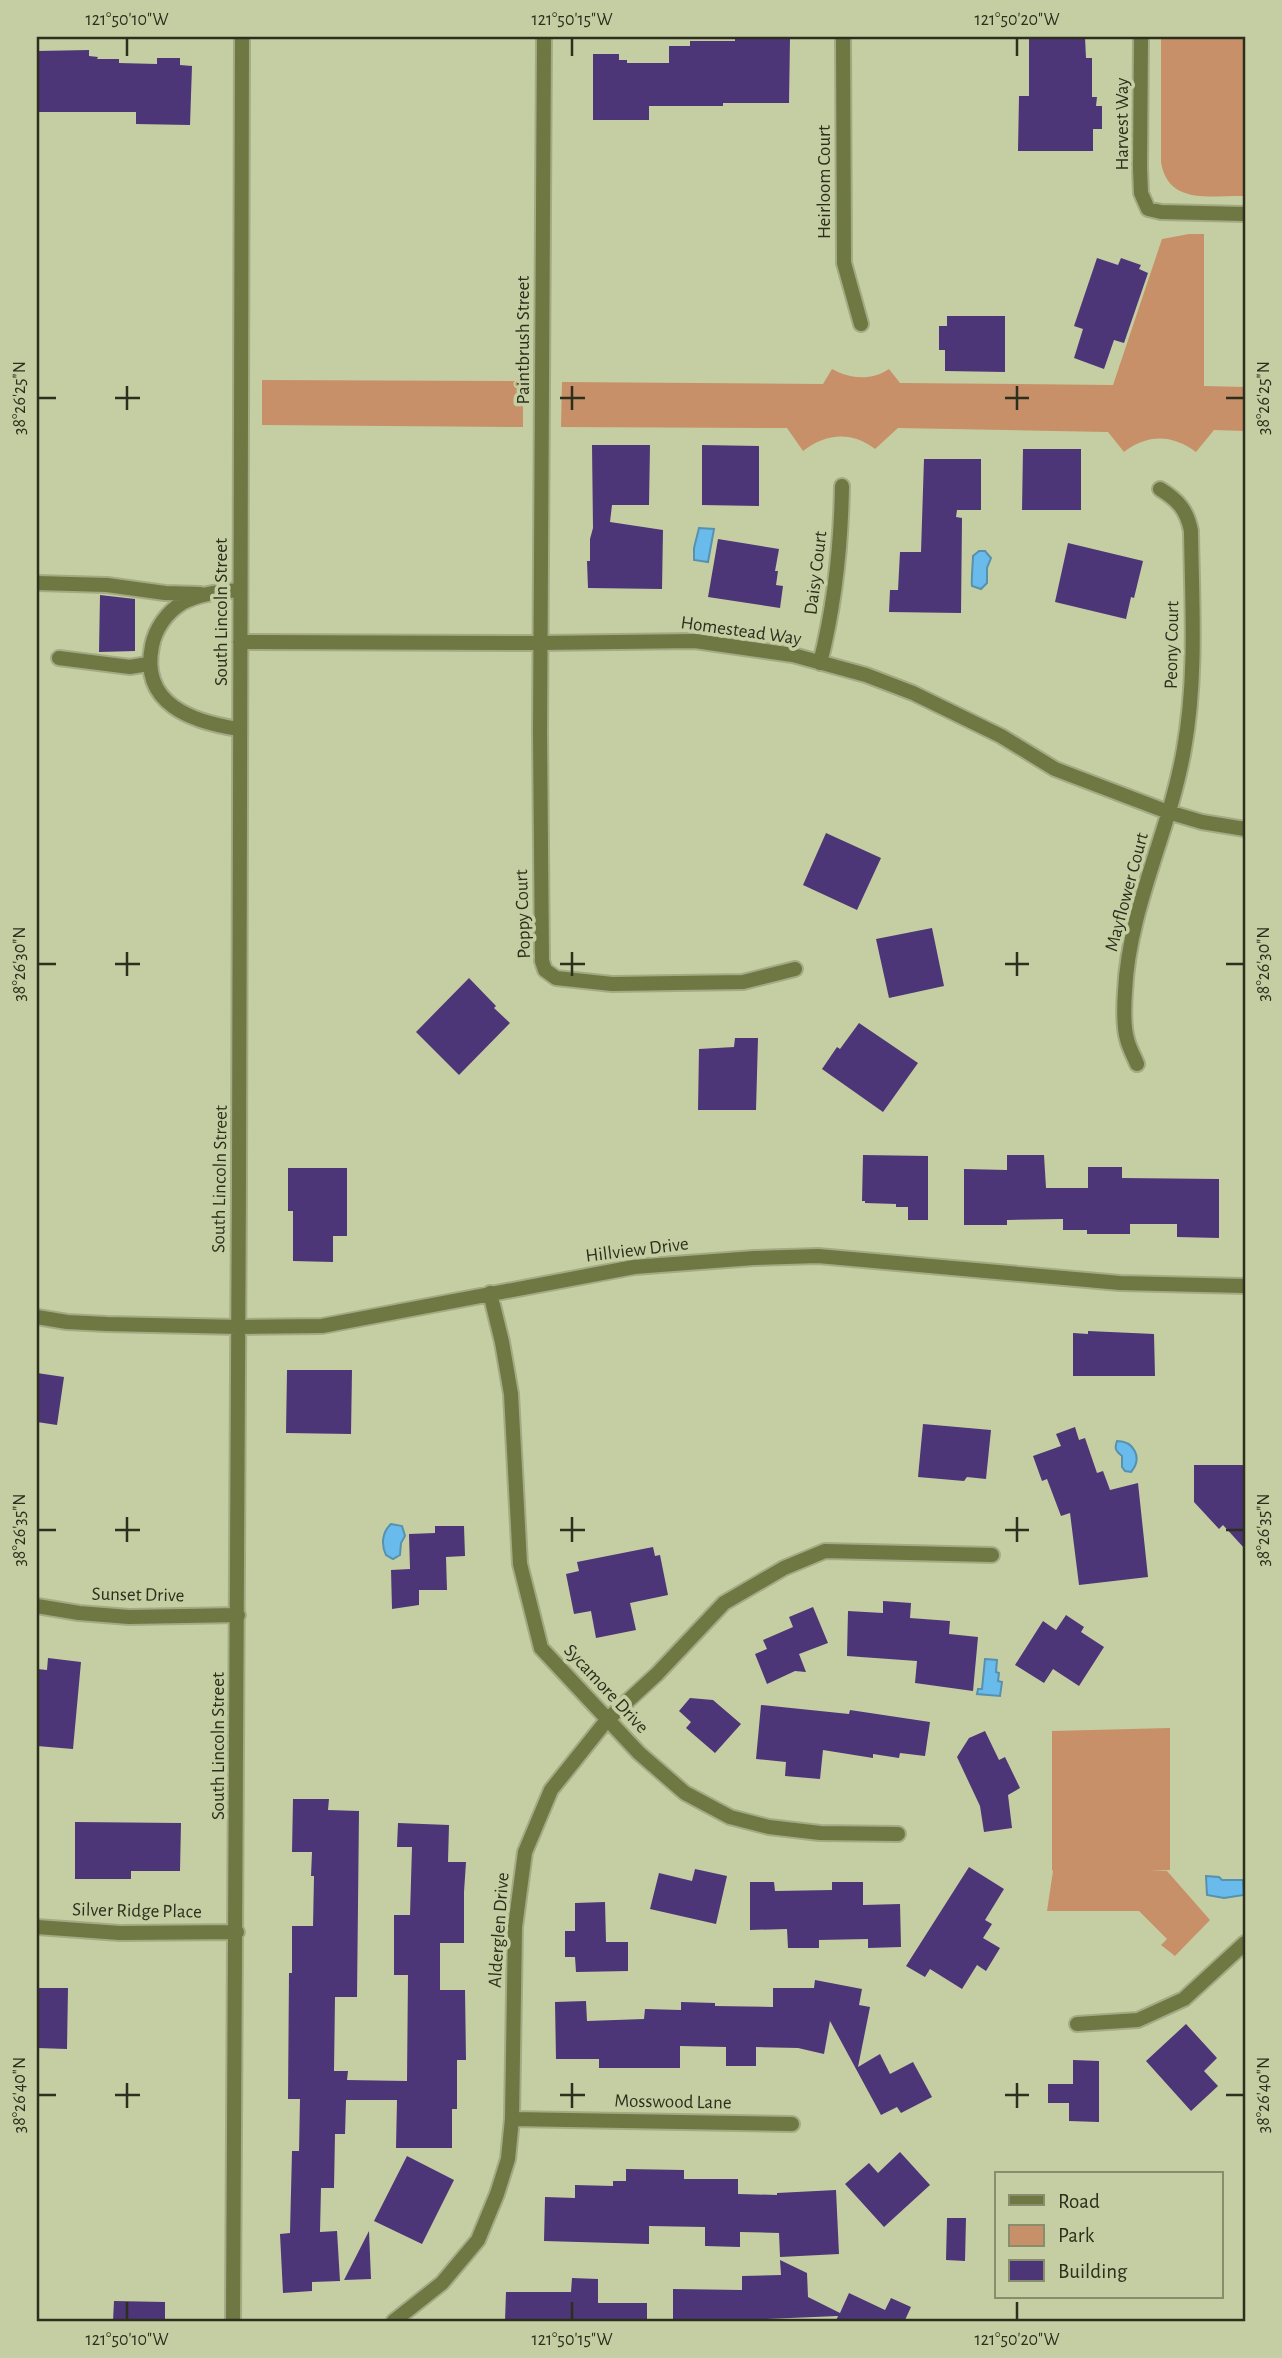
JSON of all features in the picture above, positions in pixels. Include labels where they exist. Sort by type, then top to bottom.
[{"type":"street","name":"South Lincoln Street","points":[[233,2321],[241,1130],[239,729],[242,37]]},
{"type":"street","name":"Paintbrush Street","points":[[540,643],[544,37]]},
{"type":"street","name":"Heirloom Court","points":[[843,37],[844,263],[861,324]]},
{"type":"street","name":"Harvest Way","points":[[1141,37],[1141,193],[1148,209],[1161,212],[1245,214]]},
{"type":"street","name":"Daisy Court","points":[[820,663],[829,630],[838,576],[842,486]]},
{"type":"street","name":"Peony Court","points":[[1160,489],[1178,500],[1188,516],[1191,531],[1192,691],[1184,750],[1168,812]]},
{"type":"street","points":[[37,583],[107,585],[165,593],[208,594],[240,590]]},
{"type":"street","points":[[208,594],[181,603],[163,620],[153,639],[148,664],[151,680],[164,699],[189,716],[211,725],[239,729]]},
{"type":"street","name":"Homestead Way","points":[[240,642],[695,641],[793,655],[866,675],[914,694],[1001,736],[1055,769],[1168,812],[1202,822],[1245,829]]},
{"type":"street","name":"Poppy Court","points":[[540,643],[541,949],[545,970],[556,978],[575,982],[717,984],[743,982],[795,969]]},
{"type":"street","points":[[59,658],[130,667],[148,664]]},
{"type":"street","name":"Mayflower Court","points":[[1137,1064],[1126,1038],[1124,1007],[1127,961],[1168,812]]},
{"type":"street","name":"Hillview Drive","points":[[37,1317],[67,1322],[238,1327],[322,1326],[634,1267],[818,1256],[1120,1283],[1245,1286]]},
{"type":"street","name":"Sycamore Drive","points":[[490,1293],[511,1394],[520,1564],[541,1648],[639,1753],[685,1793],[730,1817],[769,1827],[820,1833],[898,1834]]},
{"type":"street","name":"Alderglen Drive","points":[[394,2321],[442,2283],[478,2240],[508,2160],[512,2119],[515,1927],[525,1852],[551,1790],[607,1720],[657,1674],[724,1604],[784,1568],[825,1550],[992,1555]]},
{"type":"street","name":"Sunset Drive","points":[[37,1606],[129,1617],[239,1615]]},
{"type":"street","name":"Silver Ridge Place","points":[[37,1927],[120,1933],[237,1932]]},
{"type":"street","points":[[1077,2024],[1138,2020],[1184,1999],[1245,1943]]},
{"type":"street","name":"Mosswood Lane","points":[[512,2119],[792,2124]]},
{"type":"green space","points":[[1161,37],[1245,37],[1245,196],[1193,195],[1172,186],[1165,176],[1161,162]]},
{"type":"green space","points":[[1204,234],[1204,386],[1245,387],[1245,431],[1214,430],[1196,452],[1178,442],[1160,438],[1142,442],[1124,452],[1108,432],[898,428],[875,449],[857,439],[839,436],[821,441],[803,451],[787,428],[561,427],[562,382],[823,384],[832,369],[846,375],[868,377],[889,369],[900,383],[1113,385],[1162,239]]},
{"type":"green space","points":[[262,380],[523,381],[523,427],[262,425]]},
{"type":"green space","points":[[1170,1728],[1170,1870],[1150,1871],[1167,1871],[1210,1920],[1175,1956],[1161,1945],[1167,1939],[1139,1911],[1047,1911],[1053,1871],[1052,1731]]},
{"type":"water","points":[[699,528],[714,529],[708,562],[694,560]]},
{"type":"water","points":[[979,551],[985,551],[991,558],[987,568],[987,583],[981,589],[972,586],[973,556]]},
{"type":"water","points":[[1117,1441],[1128,1444],[1135,1451],[1135,1467],[1131,1472],[1122,1467],[1122,1456],[1116,1448]]},
{"type":"water","points":[[391,1524],[402,1526],[405,1536],[400,1555],[393,1559],[386,1555],[383,1547],[384,1535]]},
{"type":"water","points":[[985,1659],[997,1660],[998,1681],[1002,1682],[1000,1696],[977,1694],[978,1689],[982,1689]]},
{"type":"water","points":[[1206,1876],[1219,1877],[1222,1880],[1243,1880],[1244,1895],[1224,1898],[1207,1895]]},
{"type":"building","points":[[735,37],[790,37],[789,103],[649,106],[649,120],[593,120],[593,54],[619,54],[619,60],[627,60],[627,63],[669,63],[669,46],[690,46],[690,41],[735,41]]},
{"type":"building","points":[[1029,37],[1085,37],[1086,58],[1092,58],[1092,97],[1097,97],[1096,106],[1102,106],[1102,129],[1093,129],[1093,151],[1018,151],[1019,96],[1029,96]]},
{"type":"building","points":[[89,50],[89,56],[98,57],[97,59],[119,59],[119,63],[157,64],[157,58],[180,58],[180,65],[192,66],[190,125],[136,124],[136,112],[37,112],[37,51]]},
{"type":"building","points":[[1097,258],[1118,265],[1121,258],[1141,265],[1139,269],[1148,273],[1124,343],[1114,340],[1104,369],[1074,358],[1083,329],[1074,326]]},
{"type":"building","points":[[947,316],[1005,316],[1005,372],[945,371],[945,350],[939,350],[939,326],[947,326]]},
{"type":"building","points":[[592,445],[650,445],[649,505],[612,505],[610,522],[663,530],[662,589],[588,588],[587,561],[590,561],[593,528]]},
{"type":"building","points":[[702,445],[759,446],[759,506],[702,505]]},
{"type":"building","points":[[1023,449],[1081,449],[1081,510],[1022,510]]},
{"type":"building","points":[[924,459],[981,459],[981,510],[957,510],[956,517],[962,518],[961,613],[889,612],[890,590],[898,590],[900,552],[921,552]]},
{"type":"building","points":[[718,539],[779,549],[775,571],[778,571],[776,585],[783,586],[780,608],[708,597]]},
{"type":"building","points":[[1068,543],[1143,561],[1126,619],[1055,602]]},
{"type":"building","points":[[100,595],[135,599],[135,651],[99,652]]},
{"type":"building","points":[[826,833],[881,858],[857,910],[803,885]]},
{"type":"building","points":[[932,928],[944,986],[889,998],[876,939]]},
{"type":"building","points":[[469,978],[510,1023],[459,1075],[416,1032]]},
{"type":"building","points":[[859,1023],[918,1063],[883,1112],[822,1069],[837,1047],[840,1049]]},
{"type":"building","points":[[735,1038],[758,1038],[756,1110],[698,1110],[699,1049],[734,1047]]},
{"type":"building","points":[[863,1155],[928,1156],[928,1220],[908,1220],[908,1207],[862,1201]]},
{"type":"building","points":[[1007,1155],[1044,1155],[1046,1188],[1088,1188],[1088,1167],[1122,1167],[1122,1178],[1219,1179],[1219,1238],[1177,1237],[1177,1224],[1130,1224],[1130,1234],[1087,1234],[1087,1230],[1063,1230],[1063,1219],[1007,1220],[1007,1225],[964,1225],[964,1169],[1007,1170]]},
{"type":"building","points":[[288,1168],[347,1168],[347,1236],[333,1236],[333,1262],[293,1261],[293,1211],[288,1211]]},
{"type":"building","points":[[1088,1331],[1154,1334],[1155,1376],[1073,1376],[1073,1333],[1088,1334]]},
{"type":"building","points":[[287,1370],[352,1370],[351,1434],[286,1433]]},
{"type":"building","points":[[37,1373],[64,1377],[57,1425],[37,1422]]},
{"type":"building","points":[[923,1424],[991,1430],[986,1479],[967,1477],[964,1481],[918,1477]]},
{"type":"building","points":[[1075,1427],[1079,1440],[1085,1438],[1097,1473],[1103,1471],[1110,1490],[1138,1483],[1148,1577],[1079,1585],[1070,1513],[1061,1516],[1047,1479],[1042,1481],[1033,1456],[1061,1446],[1056,1434]]},
{"type":"building","points":[[1194,1465],[1245,1465],[1245,1549],[1223,1525],[1219,1529],[1194,1502]]},
{"type":"building","points":[[435,1526],[464,1526],[465,1556],[446,1557],[447,1590],[419,1590],[419,1605],[392,1609],[391,1570],[410,1569],[409,1534],[435,1533]]},
{"type":"building","points":[[653,1547],[655,1556],[660,1555],[668,1595],[630,1603],[636,1630],[596,1638],[591,1611],[574,1614],[566,1574],[579,1571],[577,1562]]},
{"type":"building","points":[[883,1601],[911,1603],[910,1618],[950,1621],[949,1634],[978,1637],[973,1691],[915,1683],[917,1661],[847,1656],[848,1611],[883,1613]]},
{"type":"building","points":[[813,1607],[828,1643],[799,1654],[806,1672],[795,1671],[767,1684],[755,1654],[767,1649],[763,1640],[793,1627],[789,1617]]},
{"type":"building","points":[[1066,1615],[1084,1627],[1081,1632],[1104,1647],[1079,1686],[1053,1669],[1044,1683],[1015,1665],[1043,1621],[1056,1630]]},
{"type":"building","points":[[48,1658],[81,1662],[73,1749],[37,1746],[37,1669],[47,1670]]},
{"type":"building","points":[[690,1698],[713,1700],[741,1724],[715,1753],[686,1728],[691,1722],[679,1711]]},
{"type":"building","points":[[761,1705],[849,1714],[850,1710],[930,1722],[925,1756],[900,1753],[899,1758],[873,1754],[873,1758],[823,1750],[820,1779],[785,1776],[786,1762],[756,1759]]},
{"type":"building","points":[[985,1731],[999,1760],[1005,1757],[1020,1788],[1008,1795],[1012,1828],[984,1832],[980,1806],[957,1757],[969,1738]]},
{"type":"building","points":[[293,1799],[329,1799],[328,1810],[359,1811],[357,1997],[335,1997],[334,2071],[348,2071],[347,2080],[407,2081],[408,1975],[394,1975],[394,1915],[410,1915],[412,1847],[397,1847],[398,1823],[449,1825],[448,1862],[466,1862],[464,1943],[440,1943],[440,1990],[465,1990],[466,2060],[457,2060],[457,2109],[452,2109],[452,2148],[396,2148],[397,2100],[346,2100],[345,2134],[335,2134],[334,2188],[321,2188],[320,2232],[337,2231],[340,2281],[312,2282],[312,2291],[283,2293],[280,2234],[290,2233],[292,2151],[299,2151],[300,2099],[288,2099],[292,1926],[313,1926],[312,1852],[292,1852]]},
{"type":"building","points":[[75,1822],[181,1823],[180,1871],[131,1871],[131,1879],[75,1879]]},
{"type":"building","points":[[969,1867],[1004,1889],[985,1920],[992,1924],[983,1938],[1000,1948],[986,1971],[977,1965],[962,1989],[930,1969],[925,1977],[906,1966]]},
{"type":"building","points":[[695,1869],[727,1876],[716,1924],[650,1909],[659,1873],[692,1881]]},
{"type":"building","points":[[750,1882],[774,1882],[775,1891],[832,1890],[832,1882],[863,1882],[863,1905],[900,1904],[901,1947],[868,1948],[868,1939],[819,1940],[819,1948],[788,1948],[787,1929],[750,1930]]},
{"type":"building","points":[[605,1902],[606,1942],[628,1942],[628,1971],[576,1972],[575,1957],[565,1957],[565,1931],[575,1931],[575,1903]]},
{"type":"building","points":[[815,1980],[862,1989],[859,2005],[870,2007],[858,2067],[880,2054],[890,2074],[913,2062],[932,2097],[901,2113],[897,2107],[881,2115],[830,2021],[824,2054],[798,2048],[756,2047],[756,2066],[726,2066],[726,2047],[680,2046],[680,2068],[599,2068],[599,2059],[556,2059],[555,2002],[586,2001],[587,2021],[644,2019],[645,2009],[681,2010],[681,2002],[715,2003],[715,2006],[773,2007],[773,1988],[814,1988]]},
{"type":"building","points":[[37,1988],[68,1988],[67,2049],[37,2048]]},
{"type":"building","points":[[1186,2024],[1217,2058],[1204,2071],[1218,2086],[1191,2111],[1146,2061]]},
{"type":"building","points":[[1073,2060],[1099,2061],[1099,2122],[1069,2121],[1069,2103],[1048,2103],[1048,2084],[1073,2084]]},
{"type":"building","points":[[900,2152],[930,2185],[884,2227],[845,2184],[869,2163],[878,2173]]},
{"type":"building","points":[[407,2156],[454,2180],[422,2244],[374,2221]]},
{"type":"building","points":[[626,2169],[684,2170],[684,2179],[738,2179],[738,2194],[777,2195],[836,2190],[839,2254],[780,2257],[779,2233],[740,2232],[740,2247],[705,2246],[705,2227],[649,2226],[649,2244],[544,2241],[545,2197],[575,2198],[575,2185],[613,2186],[613,2181],[626,2181]]},
{"type":"building","points":[[947,2218],[966,2218],[965,2261],[946,2260]]},
{"type":"building","points":[[369,2231],[371,2279],[344,2280]]},
{"type":"building","points":[[780,2260],[807,2273],[808,2297],[840,2313],[849,2293],[885,2310],[891,2298],[911,2307],[905,2320],[908,2321],[836,2321],[838,2316],[766,2321],[673,2321],[673,2289],[742,2290],[742,2276],[781,2275]]},
{"type":"building","points":[[572,2278],[598,2279],[598,2303],[647,2303],[647,2321],[505,2321],[506,2292],[571,2292]]},
{"type":"building","points":[[114,2301],[165,2302],[165,2321],[113,2321]]}]
